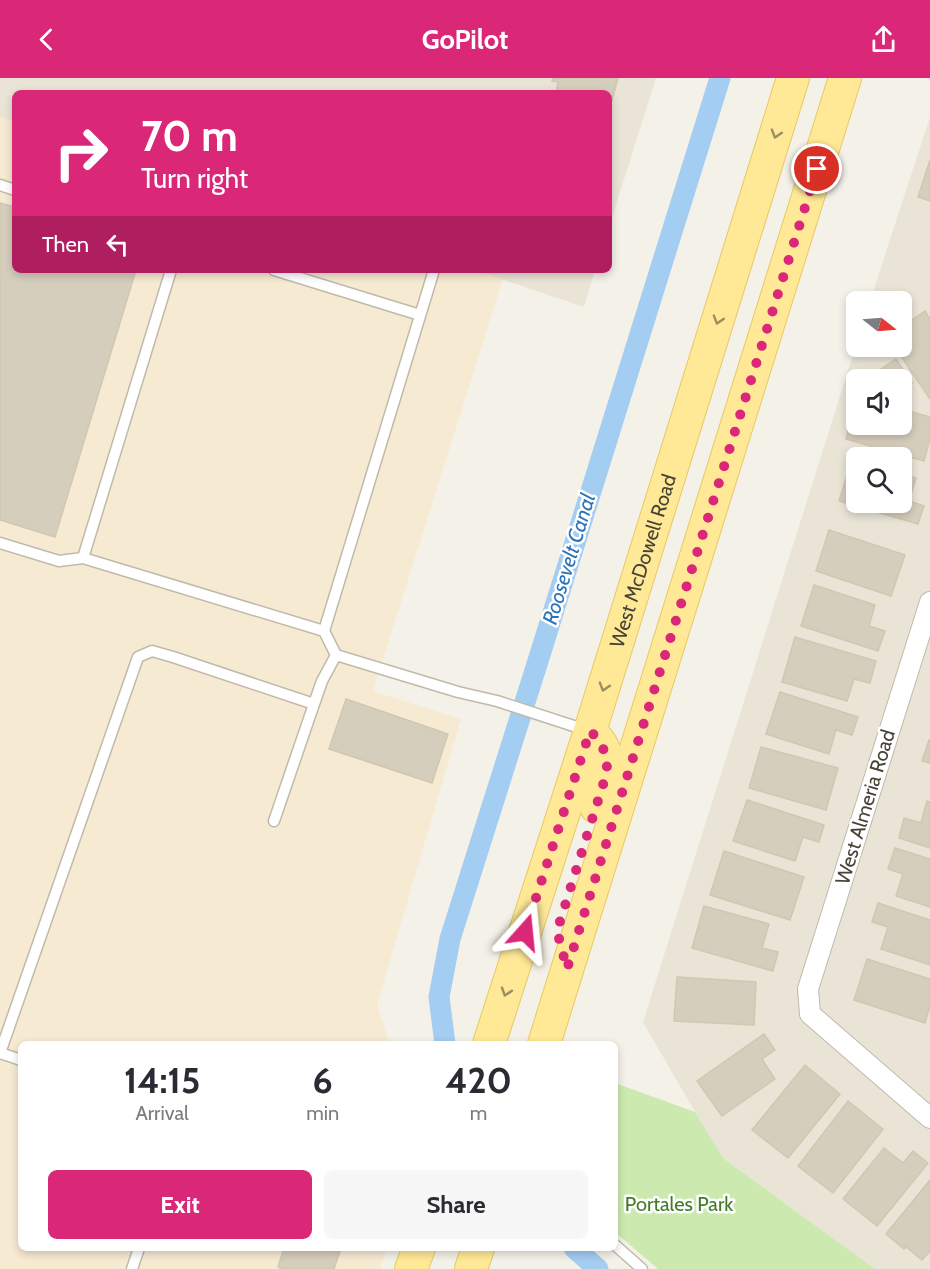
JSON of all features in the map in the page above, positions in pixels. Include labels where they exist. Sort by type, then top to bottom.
[{"type":"main road","name":"West McDowell Road","points":[[490,1041],[590,731],[794,78]]},
{"type":"main road","points":[[545,1041],[845,78]]},
{"type":"main road","points":[[567,969],[557,931],[607,772],[605,749],[590,731]]},
{"type":"main road","points":[[411,1269],[418,1251]]},
{"type":"main road","points":[[471,1269],[477,1251]]},
{"type":"street","name":"West Almeria Road","points":[[930,602],[808,989],[810,1014],[930,1118]]},
{"type":"lane","points":[[83,558],[170,273]]},
{"type":"lane","points":[[284,273],[420,315]]},
{"type":"lane","points":[[433,273],[324,631],[336,655],[458,692],[497,701],[590,731]]},
{"type":"lane","points":[[0,543],[59,561],[83,558],[324,631]]},
{"type":"lane","points":[[18,1059],[0,1053],[138,657],[152,651],[314,704]]},
{"type":"lane","points":[[274,821],[322,681],[336,655]]},
{"type":"lane","points":[[618,1248],[642,1269]]},
{"type":"lane","points":[[132,1269],[138,1251]]},
{"type":"shaded area","points":[[0,78],[656,78],[612,217],[612,90],[12,90],[12,121],[0,117]]},
{"type":"shaded area","points":[[0,117],[12,121],[12,273],[484,273],[503,279],[373,691],[461,719],[377,1005],[389,1041],[18,1041],[18,1251],[386,1251],[380,1269],[0,1269]]},
{"type":"shaded area","points":[[930,117],[930,1269],[875,1269],[723,1158],[643,1022],[846,377],[846,435],[912,435],[912,369],[848,369],[852,357],[912,357],[912,291],[873,291]]},
{"type":"shaded area","points":[[483,273],[594,273],[584,307]]},
{"type":"green space","name":"Portales Park","points":[[618,1084],[695,1112],[723,1158],[875,1269],[658,1269],[618,1235]]},
{"type":"building","points":[[553,78],[618,78],[612,100],[612,90],[557,90],[558,82],[552,81]]},
{"type":"building","points":[[930,160],[930,201],[918,197]]},
{"type":"building","points":[[0,203],[12,206],[12,273],[135,273],[55,537],[0,520]]},
{"type":"building","points":[[925,311],[930,319],[930,399],[912,372],[912,369],[901,357],[912,357],[912,320]]},
{"type":"building","points":[[896,359],[903,369],[881,369]]},
{"type":"building","points":[[912,412],[930,417],[930,439],[924,461],[912,458],[912,447],[874,447],[846,439],[847,435],[912,435]]},
{"type":"building","points":[[912,477],[916,478],[912,491]]},
{"type":"building","points":[[846,478],[846,503],[839,501]]},
{"type":"building","points":[[912,502],[924,506],[918,524],[880,513],[912,513]]},
{"type":"building","points":[[829,530],[905,555],[891,596],[816,571]]},
{"type":"building","points":[[814,585],[875,605],[869,626],[885,631],[878,651],[801,626]]},
{"type":"building","points":[[795,637],[876,661],[870,683],[854,679],[847,701],[782,682]]},
{"type":"building","points":[[780,692],[858,717],[852,735],[836,730],[829,754],[766,734]]},
{"type":"building","points":[[346,699],[448,734],[432,783],[329,749]]},
{"type":"building","points":[[930,741],[930,763],[922,761]]},
{"type":"building","points":[[761,747],[838,768],[826,810],[749,788]]},
{"type":"building","points":[[747,800],[824,825],[819,842],[803,837],[795,861],[733,841]]},
{"type":"building","points":[[927,801],[930,802],[930,848],[899,838],[904,818],[921,823]]},
{"type":"building","points":[[895,848],[930,859],[930,907],[896,896],[903,874],[888,869]]},
{"type":"building","points":[[724,851],[804,877],[790,920],[710,895]]},
{"type":"building","points":[[878,903],[930,920],[930,965],[881,949],[888,927],[872,922]]},
{"type":"building","points":[[704,906],[769,924],[762,948],[778,952],[773,971],[692,948]]},
{"type":"building","points":[[867,959],[930,979],[930,1006],[925,1023],[854,1000]]},
{"type":"building","points":[[677,977],[756,982],[754,1025],[674,1021]]},
{"type":"building","points":[[764,1034],[775,1050],[762,1059],[775,1079],[722,1116],[697,1081]]},
{"type":"building","points":[[805,1065],[840,1094],[788,1158],[752,1130]]},
{"type":"building","points":[[848,1101],[883,1129],[833,1193],[798,1166]]},
{"type":"building","points":[[884,1148],[903,1163],[913,1151],[928,1163],[877,1226],[843,1199]]},
{"type":"building","points":[[930,1180],[930,1251],[922,1260],[886,1234]]},
{"type":"building","points":[[283,1251],[340,1251],[334,1269],[278,1267]]},
{"type":"waterway","name":"Roosevelt Canal","points":[[445,1041],[439,997],[450,939],[720,78]]},
{"type":"waterway","name":"Roosevelt Canal","points":[[577,1251],[598,1269]]},
{"type":"route","points":[[525,932],[590,731],[605,749],[607,772],[557,931],[567,969],[817,169]]}]
